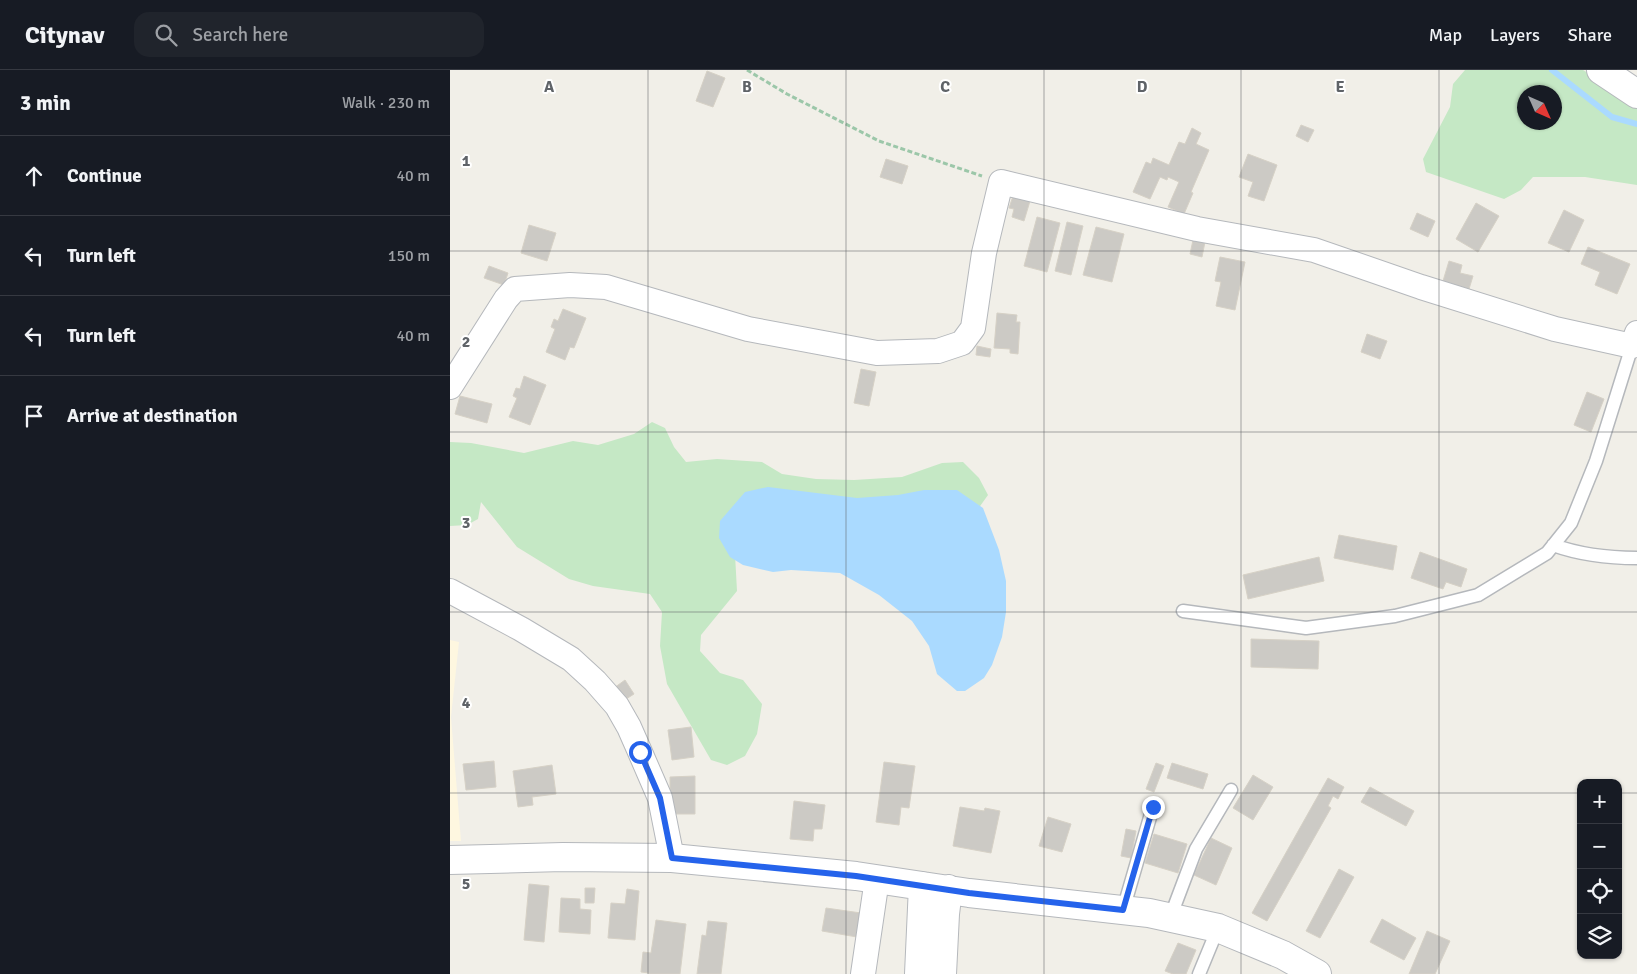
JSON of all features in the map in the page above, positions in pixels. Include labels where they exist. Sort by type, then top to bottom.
[{"type":"street","points":[[1601,70],[1637,94]]},
{"type":"street","points":[[450,387],[506,299],[515,289],[533,287],[570,285],[606,287],[748,329],[877,353],[938,351],[962,343],[973,328],[984,253],[1001,182],[1197,230],[1314,250],[1421,287],[1555,328],[1635,340]]},
{"type":"street","points":[[450,591],[521,629],[571,660],[601,687],[616,706],[629,728],[660,798],[672,858]]},
{"type":"street","points":[[450,860],[563,857],[672,858],[877,879],[969,893],[1149,913],[1218,928],[1282,955],[1317,974]]},
{"type":"street","points":[[863,974],[877,879]]},
{"type":"street","points":[[919,974],[936,887]]},
{"type":"street","points":[[936,887],[945,914],[942,974]]},
{"type":"lane","points":[[1184,612],[1306,628],[1395,616],[1478,595],[1547,553],[1571,523],[1596,461],[1635,340]]},
{"type":"lane","points":[[1553,545],[1576,553],[1616,558],[1637,558]]},
{"type":"lane","points":[[1170,918],[1196,849],[1231,790]]},
{"type":"lane","points":[[1123,910],[1153,807]]},
{"type":"lane","points":[[1199,974],[1218,928]]},
{"type":"path","points":[[747,70],[787,94],[879,141],[1001,182]]},
{"type":"shaded area","points":[[450,640],[459,642],[451,717],[461,841],[450,841]]},
{"type":"green space","points":[[1465,70],[1583,70],[1637,103],[1637,185],[1585,177],[1533,177],[1521,190],[1504,199],[1426,172],[1423,159],[1450,107],[1453,84]]},
{"type":"green space","points":[[652,422],[665,428],[674,447],[686,462],[717,459],[762,462],[782,474],[816,479],[854,480],[902,477],[942,463],[963,462],[979,478],[988,495],[963,530],[734,536],[737,591],[701,635],[700,651],[720,673],[743,680],[762,704],[757,734],[745,756],[727,765],[711,760],[667,684],[660,646],[662,612],[650,594],[593,586],[569,579],[517,547],[481,502],[478,519],[467,525],[450,526],[450,442],[471,443],[524,453],[573,441],[598,445],[634,434]]},
{"type":"water","points":[[768,487],[857,498],[898,495],[924,490],[957,490],[983,508],[999,550],[1006,581],[1006,612],[1002,637],[992,665],[984,678],[965,691],[957,691],[937,674],[929,646],[912,621],[879,595],[840,573],[791,570],[773,572],[743,565],[730,557],[719,538],[720,521],[745,492]]},
{"type":"building","points":[[707,71],[725,78],[713,107],[696,101]]},
{"type":"building","points":[[1301,125],[1314,130],[1308,142],[1296,136]]},
{"type":"building","points":[[1192,128],[1201,133],[1196,144],[1209,150],[1184,214],[1168,207],[1179,182],[1168,177],[1167,180],[1160,177],[1150,199],[1133,192],[1146,162],[1151,164],[1153,158],[1169,165],[1179,142],[1185,144]]},
{"type":"building","points":[[1248,154],[1277,165],[1264,201],[1248,196],[1253,182],[1239,177]]},
{"type":"building","points":[[886,159],[908,166],[902,184],[880,177]]},
{"type":"building","points":[[1013,196],[1030,201],[1024,221],[1012,217],[1014,209],[1009,208]]},
{"type":"building","points":[[1476,203],[1499,216],[1478,252],[1456,239]]},
{"type":"building","points":[[1564,210],[1584,220],[1569,252],[1548,243]]},
{"type":"building","points":[[1417,213],[1435,221],[1428,237],[1410,229]]},
{"type":"building","points":[[1037,217],[1060,223],[1047,272],[1024,266]]},
{"type":"building","points":[[1067,222],[1083,226],[1071,275],[1055,271]]},
{"type":"building","points":[[529,225],[556,233],[547,261],[521,253]]},
{"type":"building","points":[[1096,227],[1124,234],[1112,282],[1083,275]]},
{"type":"building","points":[[1193,240],[1205,242],[1202,257],[1190,254]]},
{"type":"building","points":[[1588,247],[1630,264],[1617,294],[1595,285],[1600,272],[1581,264]]},
{"type":"building","points":[[1220,257],[1245,262],[1235,310],[1216,306],[1221,282],[1215,281]]},
{"type":"building","points":[[1449,261],[1462,265],[1460,273],[1473,276],[1469,289],[1443,281]]},
{"type":"building","points":[[489,266],[508,273],[504,285],[484,278]]},
{"type":"building","points":[[563,309],[586,318],[574,348],[570,347],[565,360],[546,352],[555,329],[551,327],[554,319],[558,321]]},
{"type":"building","points":[[997,313],[1017,315],[1016,322],[1020,322],[1018,354],[1010,353],[1010,349],[994,348]]},
{"type":"building","points":[[1367,334],[1387,341],[1380,359],[1361,352]]},
{"type":"building","points":[[977,346],[991,349],[990,357],[976,355]]},
{"type":"building","points":[[861,369],[876,372],[869,406],[854,403]]},
{"type":"building","points":[[524,376],[546,385],[530,425],[509,417],[517,398],[513,396],[516,388],[520,389]]},
{"type":"building","points":[[1587,392],[1604,399],[1591,432],[1574,425]]},
{"type":"building","points":[[460,396],[492,404],[487,423],[455,414]]},
{"type":"building","points":[[1339,535],[1397,546],[1393,570],[1334,558]]},
{"type":"building","points":[[1420,552],[1467,569],[1461,587],[1446,582],[1443,589],[1411,578]]},
{"type":"building","points":[[1319,557],[1324,581],[1248,599],[1243,575]]},
{"type":"building","points":[[1251,639],[1319,641],[1318,669],[1251,667]]},
{"type":"building","points":[[625,680],[634,694],[623,701],[614,688]]},
{"type":"building","points":[[691,727],[694,757],[672,760],[668,730]]},
{"type":"building","points":[[494,761],[496,787],[466,790],[463,764]]},
{"type":"building","points":[[884,762],[915,766],[909,808],[901,807],[899,825],[876,822]]},
{"type":"building","points":[[1156,763],[1164,766],[1154,792],[1146,789]]},
{"type":"building","points":[[1172,763],[1208,774],[1203,789],[1167,778]]},
{"type":"building","points":[[552,765],[556,794],[532,797],[533,805],[518,807],[513,771]]},
{"type":"building","points":[[1253,775],[1273,787],[1253,820],[1233,808]]},
{"type":"building","points":[[695,776],[695,814],[670,814],[670,777]]},
{"type":"building","points":[[1328,778],[1344,787],[1338,799],[1333,796],[1328,806],[1331,808],[1267,921],[1252,913]]},
{"type":"building","points":[[1370,787],[1414,811],[1406,826],[1361,802]]},
{"type":"building","points":[[794,801],[825,805],[822,829],[814,829],[813,841],[790,839]]},
{"type":"building","points":[[960,807],[984,811],[985,808],[1000,811],[991,853],[953,846]]},
{"type":"building","points":[[1048,817],[1071,824],[1062,852],[1039,846]]},
{"type":"building","points":[[1126,829],[1136,831],[1131,858],[1121,856]]},
{"type":"building","points":[[1154,834],[1187,844],[1178,873],[1145,863]]},
{"type":"building","points":[[1211,838],[1232,848],[1216,885],[1194,875]]},
{"type":"building","points":[[1339,869],[1354,877],[1320,938],[1306,931]]},
{"type":"building","points":[[529,884],[549,886],[544,942],[524,940]]},
{"type":"building","points":[[585,888],[595,888],[594,903],[585,903]]},
{"type":"building","points":[[627,889],[639,891],[635,940],[608,938],[611,903],[625,904]]},
{"type":"building","points":[[561,898],[580,899],[580,909],[591,910],[590,934],[559,932]]},
{"type":"building","points":[[826,908],[861,913],[857,937],[822,931]]},
{"type":"building","points":[[1382,919],[1416,938],[1404,960],[1370,942]]},
{"type":"building","points":[[656,920],[686,924],[680,974],[649,974],[641,972],[643,952],[651,953]]},
{"type":"building","points":[[708,921],[727,923],[721,974],[697,974],[702,935],[706,936]]},
{"type":"building","points":[[1427,931],[1450,941],[1435,974],[1409,974]]},
{"type":"building","points":[[1178,943],[1196,950],[1186,974],[1173,974],[1165,971]]},
{"type":"waterway","points":[[1552,70],[1612,117],[1637,124]]},
{"type":"route","points":[[640,752],[660,798],[672,858],[856,876],[969,893],[1123,910],[1153,807]]}]
